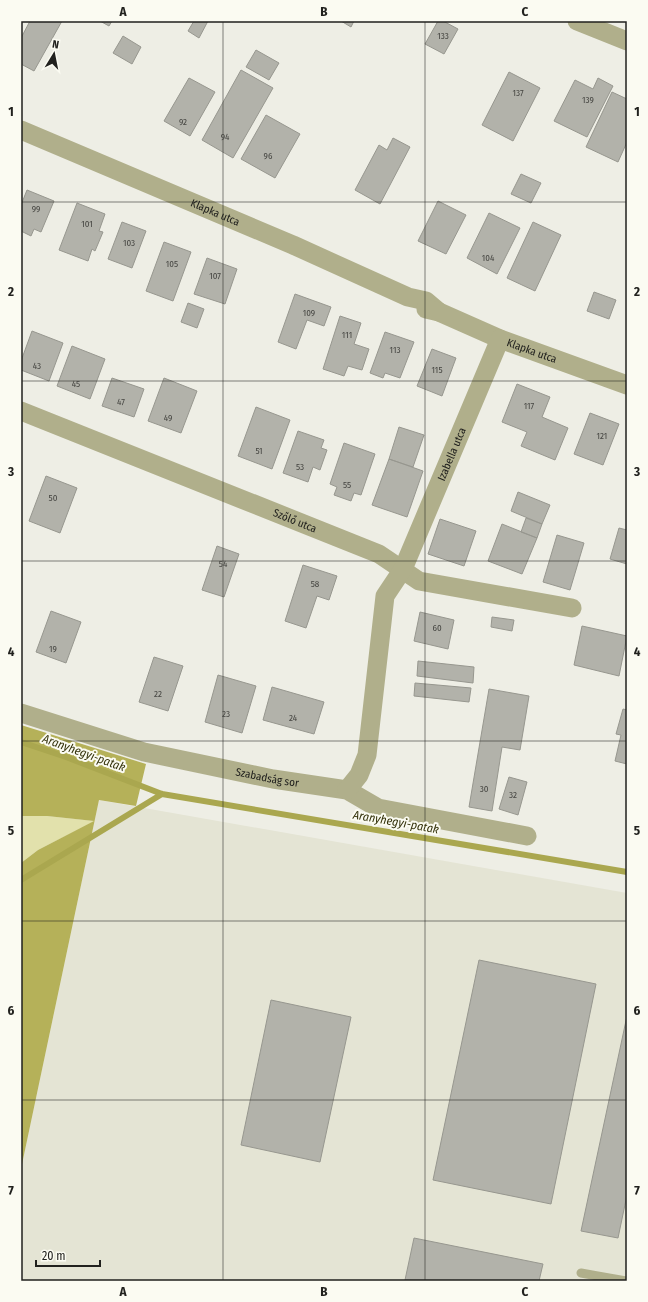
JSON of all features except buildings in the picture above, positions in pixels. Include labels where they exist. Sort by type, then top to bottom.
[{"type":"street","points":[[577,21],[627,41]]},
{"type":"street","name":"Klapka utca","points":[[21,130],[293,245],[408,297],[426,301],[439,312],[500,339],[627,385]]},
{"type":"street","name":"Izabella utca","points":[[347,790],[359,775],[367,755],[385,596],[403,569],[500,339]]},
{"type":"street","name":"Szőlő utca","points":[[21,411],[380,554],[419,581],[572,608]]},
{"type":"street","name":"Szabadság sor","points":[[21,713],[144,752],[273,779],[347,790],[378,808],[521,835]]},
{"type":"lane","points":[[581,1273],[626,1281]]},
{"type":"shaded area","points":[[21,725],[146,764],[136,806],[99,800],[21,1169],[21,863],[38,850],[94,821],[47,816],[21,816]]},
{"type":"shaded area","points":[[99,800],[627,893],[627,1281],[21,1281],[21,1169]]},
{"type":"green space","points":[[21,816],[47,816],[95,821],[38,850],[21,863]]},
{"type":"waterway","name":"Aranyhegyi-patak","points":[[21,742],[66,757],[162,794],[627,872]]},
{"type":"waterway","name":"Aranyhegyi-patak","points":[[21,880],[162,794]]}]
